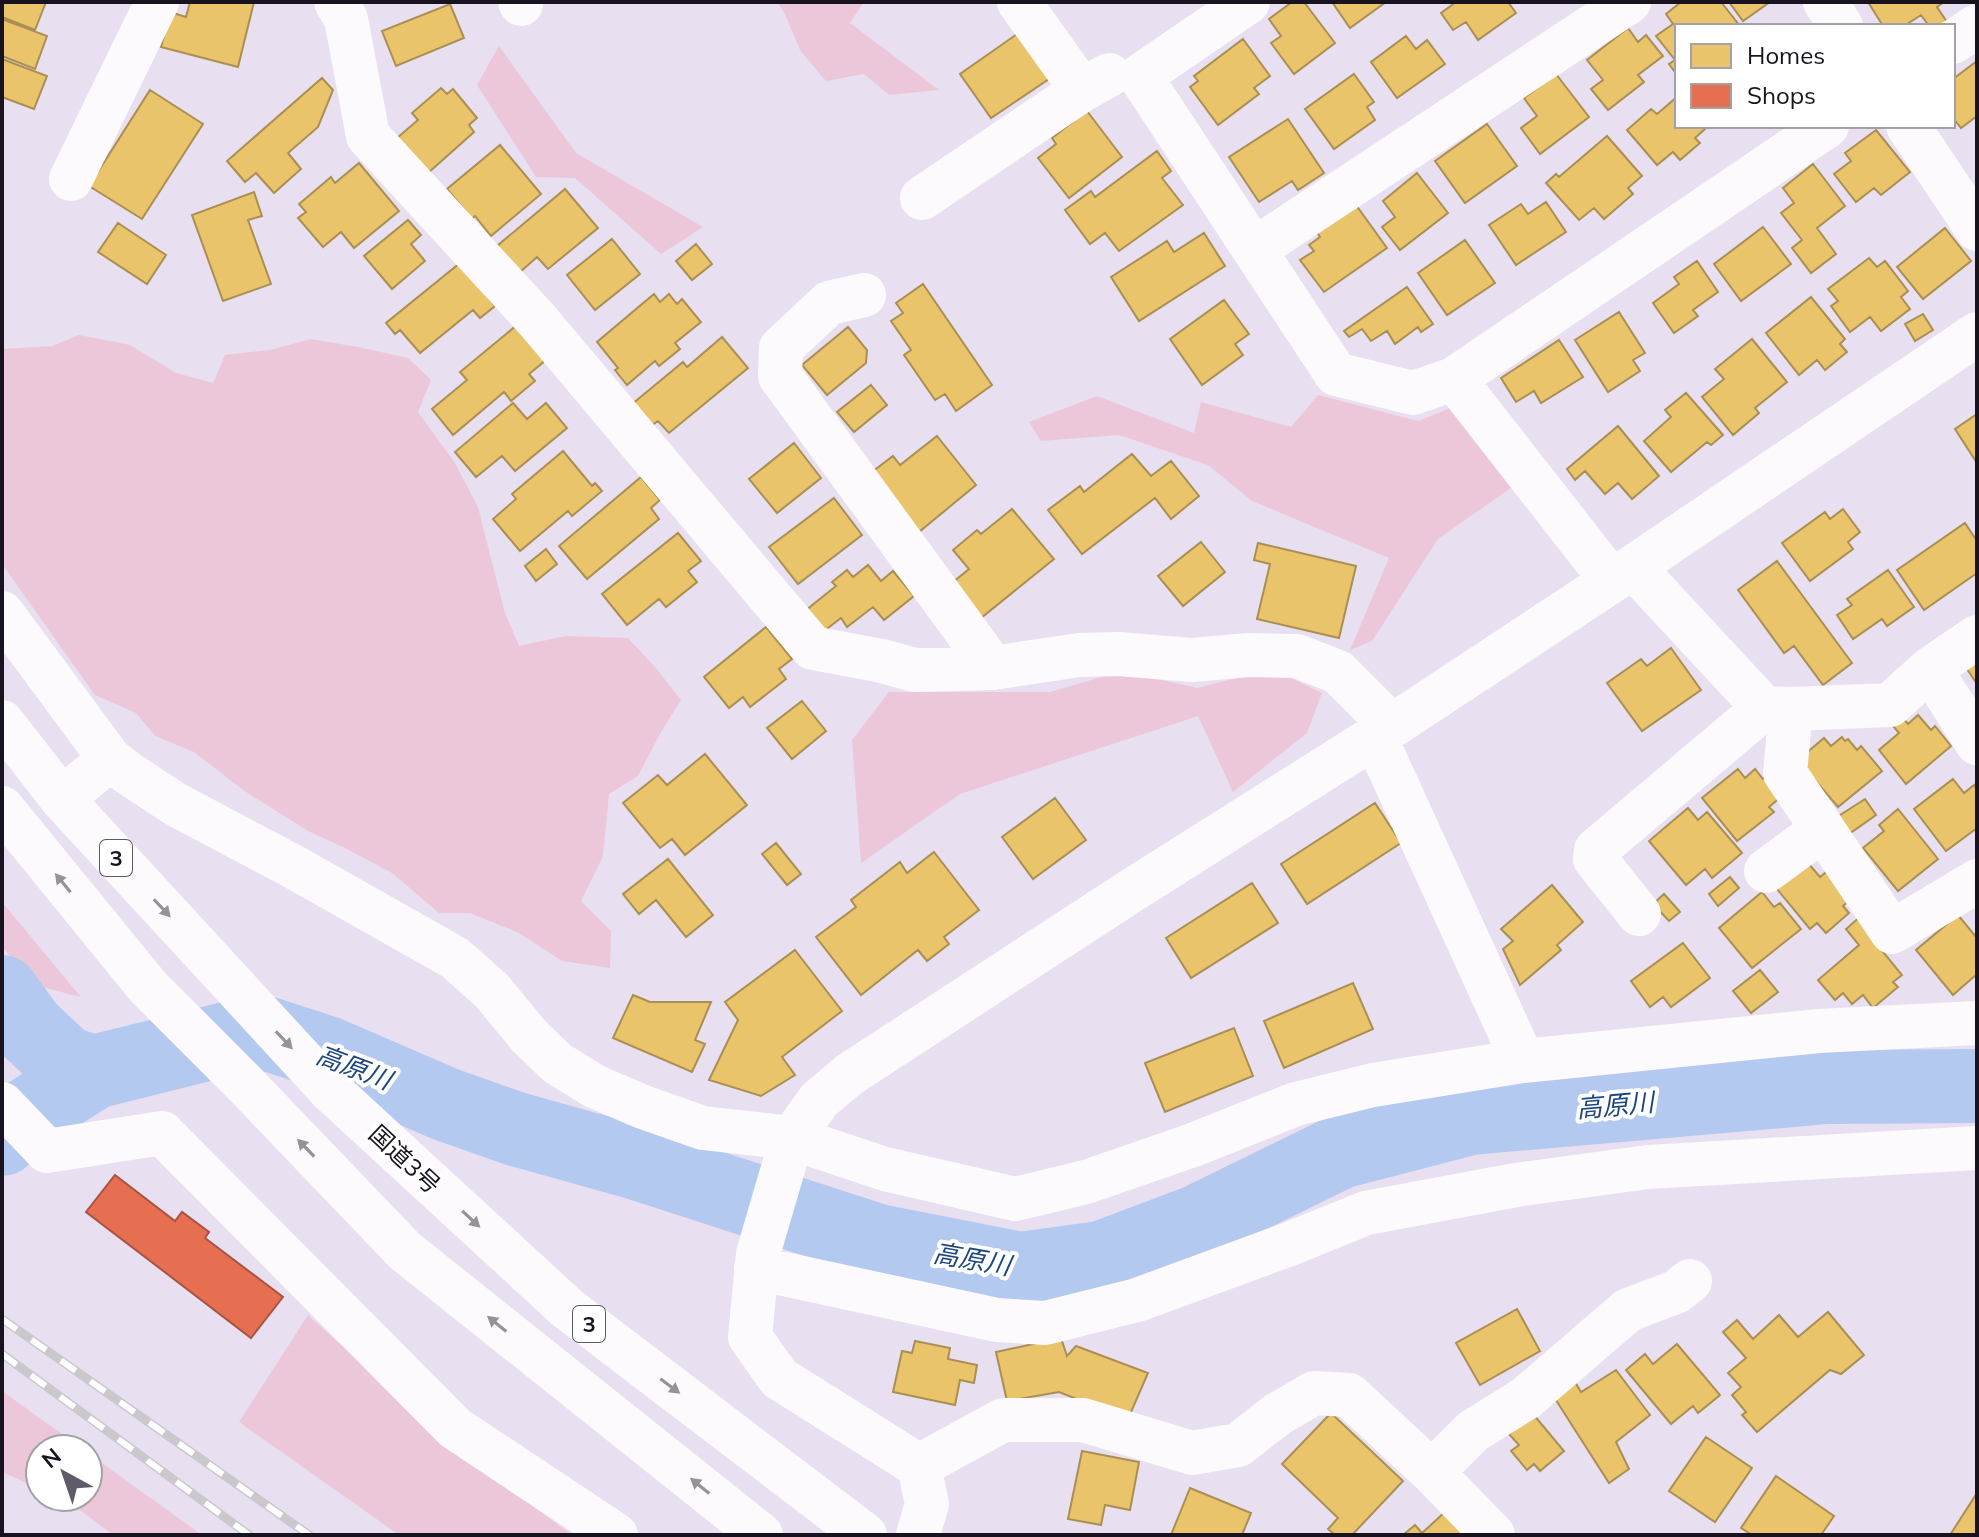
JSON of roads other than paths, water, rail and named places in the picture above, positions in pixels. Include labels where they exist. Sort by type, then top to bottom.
[{"type":"main road","points":[[71,179],[157,2]]},
{"type":"main road","points":[[336,2],[346,19],[368,136],[538,321],[813,648],[915,670],[993,668],[1079,655],[1119,654],[1192,660],[1249,655],[1297,656],[1338,672],[1384,731],[1523,1061]]},
{"type":"main road","points":[[1019,2],[1082,90]]},
{"type":"main road","points":[[922,198],[1082,90],[1115,72],[1140,76],[1248,2]]},
{"type":"main road","points":[[1255,249],[1629,2]]},
{"type":"main road","points":[[1825,2],[1840,24]]},
{"type":"main road","points":[[1955,41],[1977,26]]},
{"type":"main road","points":[[1140,76],[1336,374],[1413,393],[1454,379],[1824,128]]},
{"type":"main road","points":[[1909,128],[1977,229]]},
{"type":"main road","points":[[864,295],[829,303],[781,348],[780,376],[993,668]]},
{"type":"main road","points":[[918,1535],[927,1504],[919,1466],[779,1378],[750,1337],[757,1261],[788,1148],[819,1100],[850,1074],[1384,731],[1977,334]]},
{"type":"main road","points":[[1454,379],[1622,574],[1777,708],[1785,773],[1892,932],[1977,881]]},
{"type":"main road","points":[[2,613],[110,759],[175,804],[455,958],[492,991],[529,1036],[557,1063],[594,1086],[703,1128],[1015,1199],[1086,1182],[1193,1145],[1296,1104],[1373,1085],[1523,1061],[1819,1031],[1977,1023]]},
{"type":"main road","points":[[1639,914],[1595,859],[1596,850],[1777,708],[1890,705],[1930,669],[1977,637]]},
{"type":"main road","points":[[1930,669],[1977,743]]},
{"type":"main road","name":"国道3号","points":[[2,722],[62,799],[331,1091],[567,1308],[865,1535]]},
{"type":"main road","points":[[62,799],[110,759]]},
{"type":"main road","name":"3","points":[[2,808],[148,987],[405,1251],[761,1535]]},
{"type":"main road","points":[[1766,871],[1823,829]]},
{"type":"main road","points":[[2,1104],[47,1151],[162,1133],[455,1428],[616,1535]]},
{"type":"main road","points":[[757,1261],[997,1320],[1045,1323],[1137,1300],[1366,1213],[1516,1185],[1648,1167],[1977,1148]]},
{"type":"main road","points":[[1432,1472],[1473,1431],[1526,1398],[1628,1310],[1676,1292],[1690,1281]]},
{"type":"main road","points":[[919,1466],[1003,1420],[1083,1420],[1192,1453],[1238,1445],[1278,1414],[1314,1393],[1349,1395],[1432,1472],[1493,1535]]},
{"type":"waterway","points":[[2,992],[28,1028],[65,1063],[94,1072]]},
{"type":"waterway","name":"高原川","points":[[2,1139],[25,1116],[94,1072],[259,1031],[327,1053],[445,1104],[516,1129],[634,1162],[878,1241],[1021,1269],[1101,1258],[1199,1221],[1340,1152],[1471,1118],[1827,1087],[1977,1086]]},
{"type":"railway","points":[[2,1319],[309,1535]]},
{"type":"railway","points":[[2,1354],[249,1535]]}]
